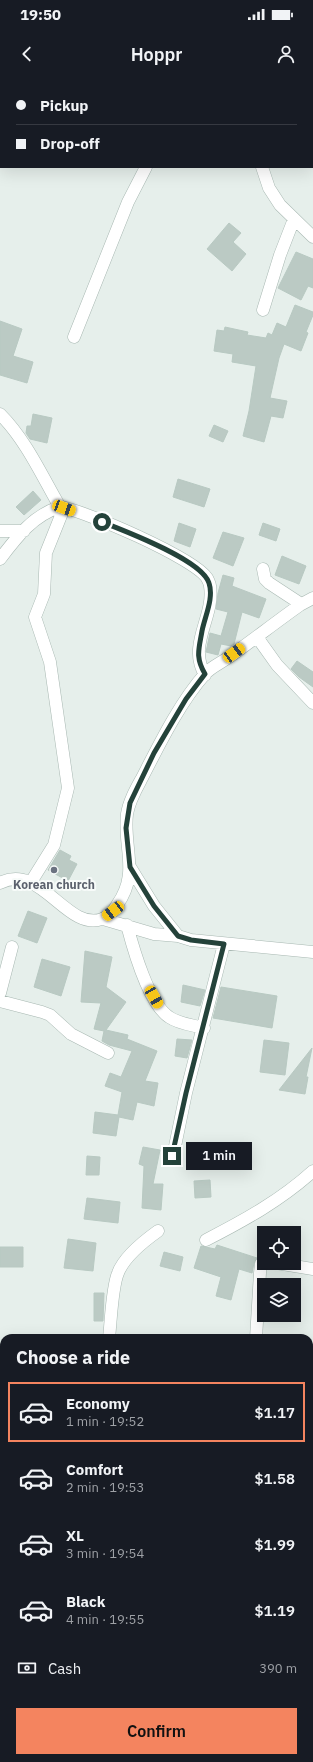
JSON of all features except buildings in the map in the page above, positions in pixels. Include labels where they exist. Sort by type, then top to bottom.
[{"type":"street","points":[[74,336],[128,202],[145,168]]},
{"type":"street","points":[[263,168],[269,188],[280,205],[313,238]]},
{"type":"street","points":[[263,310],[280,255],[294,220]]},
{"type":"street","points":[[0,414],[8,421],[29,452],[62,507],[152,542],[192,565],[207,577],[210,584],[210,600],[197,653],[198,662],[205,674]]},
{"type":"street","points":[[0,559],[40,515],[62,507]]},
{"type":"street","points":[[31,882],[54,845],[68,788],[50,662],[35,617],[44,594],[46,553],[62,507]]},
{"type":"street","points":[[0,531],[24,531]]},
{"type":"street","points":[[263,569],[265,579],[269,583],[301,604]]},
{"type":"street","points":[[103,919],[113,911],[121,899],[130,880],[126,828],[130,803],[154,753],[186,699],[205,674],[301,604],[313,598]]},
{"type":"street","points":[[257,636],[277,665],[313,702]]},
{"type":"street","points":[[130,867],[154,906],[178,936]]},
{"type":"street","points":[[0,883],[6,880],[31,882],[71,912],[83,918],[103,919],[154,934],[178,936],[191,940],[224,944],[313,952]]},
{"type":"street","points":[[127,925],[136,960],[149,989],[159,1006],[167,1016],[178,1022],[204,1028]]},
{"type":"street","points":[[172,1156],[186,1093],[204,1028],[224,944]]},
{"type":"street","points":[[0,993],[12,947]]},
{"type":"street","points":[[0,1001],[42,1012],[54,1018],[70,1034],[108,1053]]},
{"type":"street","points":[[206,1240],[256,1214],[294,1188],[313,1171]]},
{"type":"street","points":[[109,1334],[115,1284],[118,1272],[145,1240],[158,1231]]},
{"type":"street","points":[[301,1267],[313,1269]]},
{"type":"street","points":[[256,1334],[260,1270]]},
{"type":"place","name":"Korean church","points":[[54,870]]},
{"type":"route","points":[[102,522],[152,542],[192,565],[207,577],[210,584],[210,600],[197,653],[198,662],[205,674],[186,699],[154,753],[130,803],[127,814],[126,828],[130,867],[154,906],[166,922],[178,936],[191,940],[224,944],[208,1006],[204,1028],[186,1093],[182,1117],[172,1156]]}]
